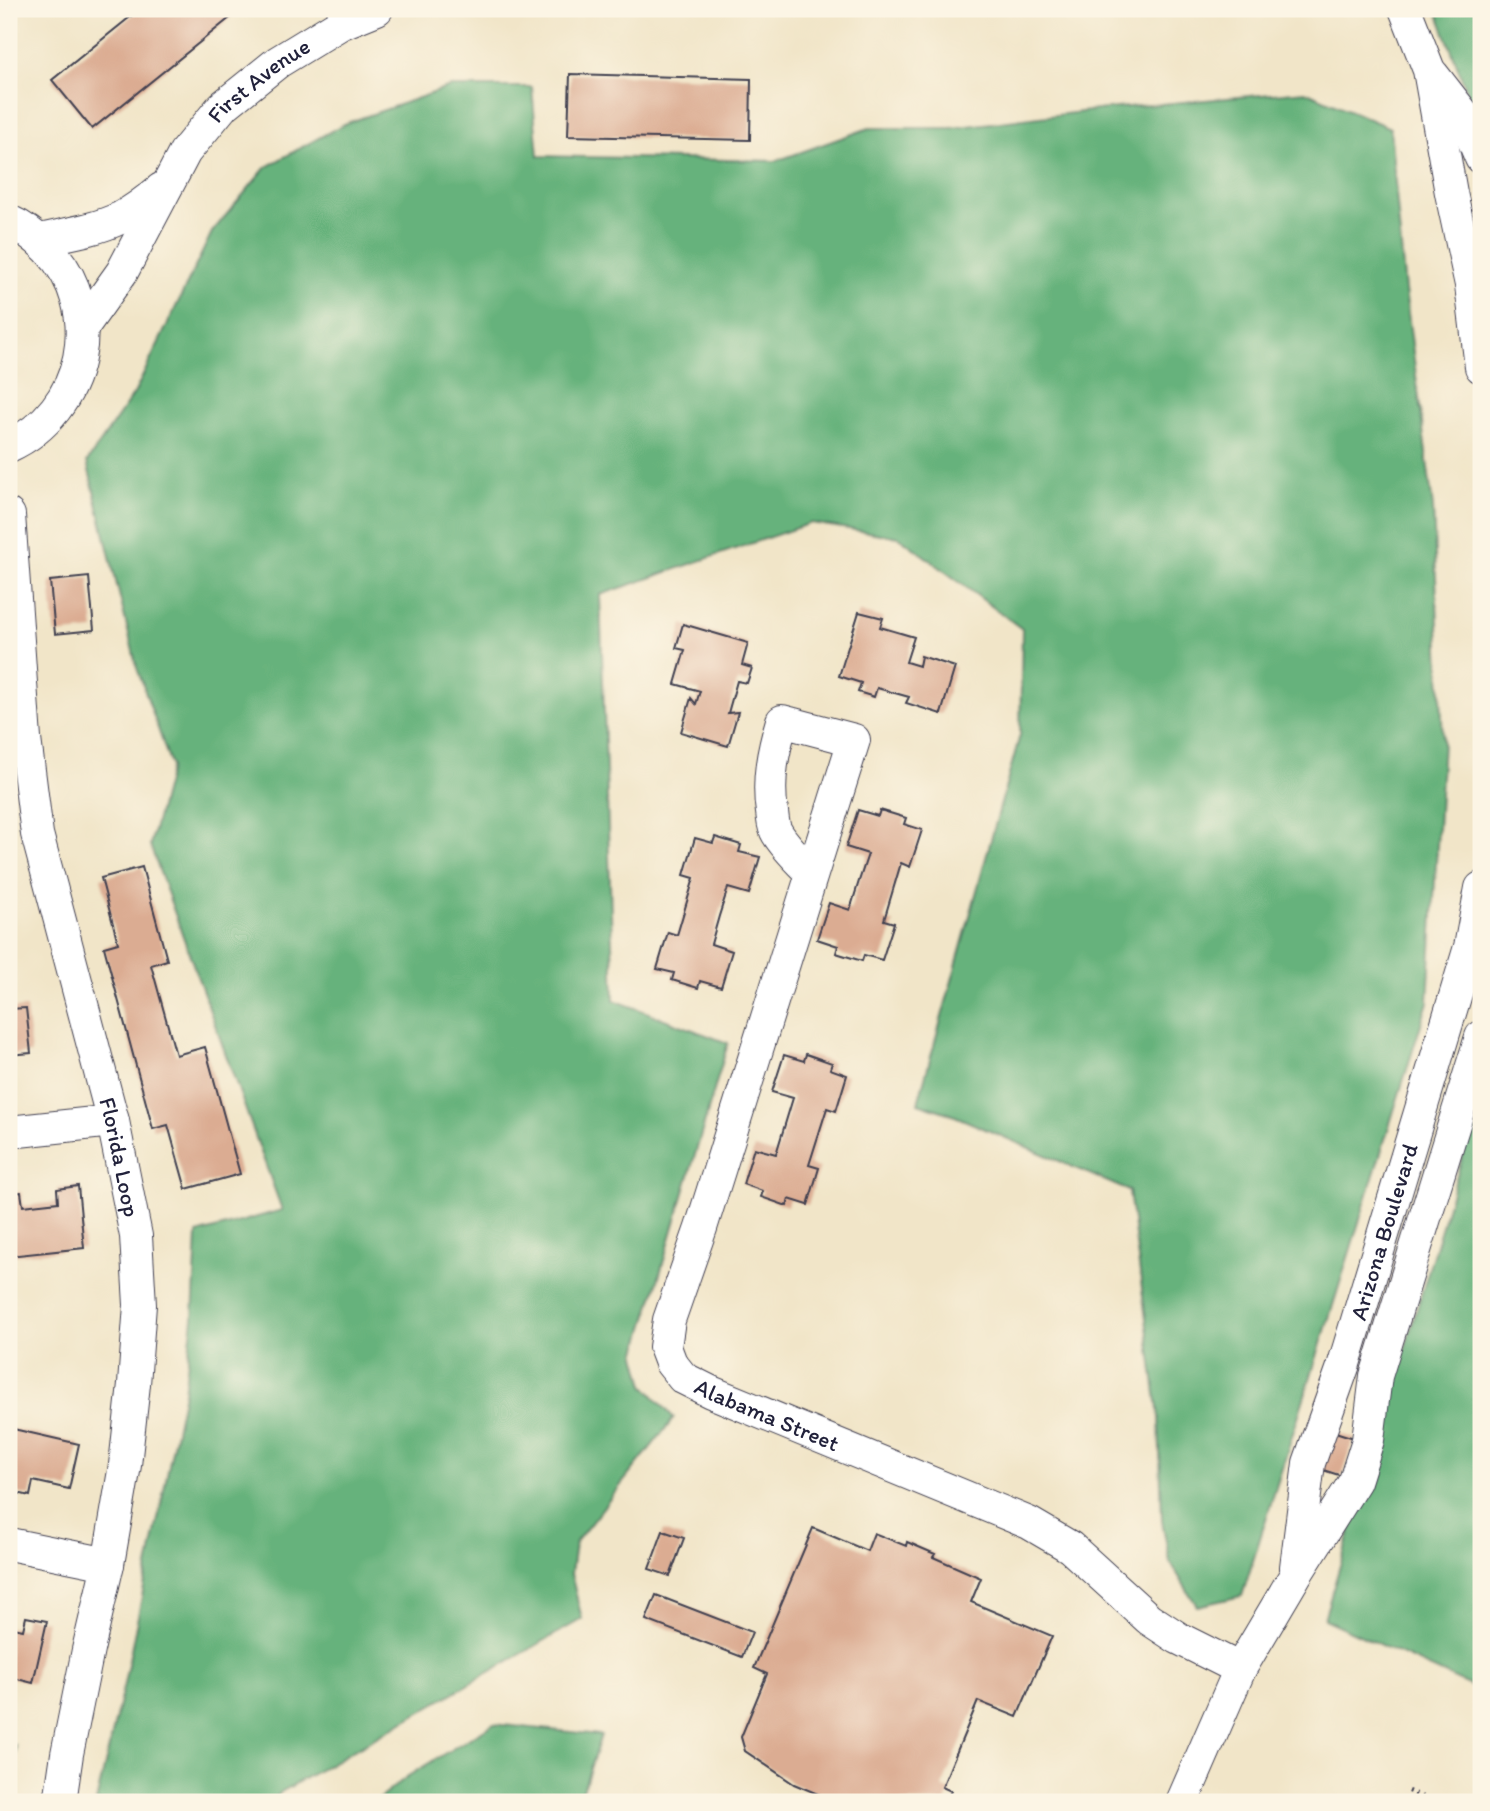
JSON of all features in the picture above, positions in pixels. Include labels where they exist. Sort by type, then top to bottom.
[{"type":"street","name":"First Avenue","points":[[82,328],[122,272],[185,152],[222,107],[278,62],[340,24],[377,9]]},
{"type":"street","points":[[1405,9],[1429,70],[1471,285],[1481,367]]},
{"type":"street","points":[[1429,70],[1461,111],[1481,158]]},
{"type":"street","name":"First Avenue","points":[[39,240],[82,231],[118,219],[140,206],[167,184]]},
{"type":"street","points":[[9,221],[39,240],[56,258],[79,303],[82,328],[80,361],[68,392],[49,418],[24,439],[9,446]]},
{"type":"street","name":"Florida Loop","points":[[9,514],[14,580],[13,659],[37,834],[113,1121],[136,1236],[140,1305],[125,1465],[108,1564],[67,1754],[60,1802]]},
{"type":"street","name":"Alabama Street","points":[[812,873],[701,1228],[669,1320],[665,1347],[671,1363],[683,1377],[711,1392],[1029,1523],[1070,1547],[1149,1619],[1178,1638],[1240,1669]]},
{"type":"street","name":"Arizona Boulevard","points":[[1294,1576],[1310,1463],[1343,1367],[1466,959],[1481,888]]},
{"type":"street","name":"Arizona Boulevard","points":[[1182,1802],[1240,1669],[1294,1576],[1355,1481],[1368,1440],[1377,1376],[1481,1037]]},
{"type":"street","points":[[9,1132],[113,1121]]},
{"type":"street","points":[[9,1544],[108,1564]]},
{"type":"path","points":[[1473,30],[1481,31]]},
{"type":"path","points":[[1408,1791],[1435,1802]]},
{"type":"green space","points":[[1436,9],[1481,9],[1481,129]]},
{"type":"green space","points":[[450,87],[532,87],[538,156],[776,161],[869,128],[951,128],[1106,109],[1305,91],[1390,128],[1405,290],[1433,507],[1443,742],[1428,1002],[1242,1596],[1197,1606],[1170,1562],[1162,1521],[1159,1417],[1129,1191],[948,1113],[918,1103],[1020,735],[1022,629],[899,537],[811,523],[600,595],[614,1000],[728,1043],[636,1355],[644,1385],[674,1418],[575,1543],[571,1574],[582,1619],[281,1792],[273,1802],[96,1802],[124,1684],[184,1392],[193,1318],[197,1234],[282,1210],[150,845],[171,766],[137,668],[87,462],[135,392],[212,232],[266,167],[344,124]]},
{"type":"green space","points":[[1481,1095],[1481,1691],[1324,1619]]},
{"type":"green space","points":[[493,1724],[601,1735],[579,1802],[375,1802],[408,1776]]},
{"type":"green space","points":[[9,1745],[16,1746],[9,1802]]},
{"type":"building","points":[[140,9],[241,9],[92,129],[52,80]]},
{"type":"building","points":[[570,74],[751,79],[750,140],[568,136]]},
{"type":"building","points":[[89,577],[94,630],[55,634],[50,581]]},
{"type":"building","points":[[859,612],[883,618],[880,627],[914,637],[906,662],[919,666],[921,656],[955,667],[941,714],[906,703],[909,697],[877,688],[874,697],[858,692],[861,683],[839,676]]},
{"type":"building","points":[[683,624],[748,643],[742,665],[752,668],[747,683],[737,681],[728,713],[738,712],[728,746],[681,732],[691,698],[696,704],[700,691],[675,684],[685,650],[676,648]]},
{"type":"building","points":[[858,810],[878,816],[880,810],[906,818],[904,824],[922,830],[910,867],[901,863],[884,920],[894,923],[882,960],[864,955],[862,961],[836,953],[838,946],[817,939],[829,903],[850,910],[868,854],[846,847]]},
{"type":"building","points":[[715,837],[741,845],[739,852],[760,857],[749,894],[728,888],[719,916],[711,944],[732,951],[721,987],[700,981],[698,988],[672,980],[674,973],[657,969],[668,932],[677,935],[694,878],[684,875],[695,838],[713,843]]},
{"type":"building","points":[[142,867],[167,960],[151,965],[176,1055],[205,1047],[240,1174],[186,1189],[168,1125],[153,1129],[104,947],[118,943],[101,878]]},
{"type":"building","points":[[26,1008],[31,1053],[9,1055],[9,1009]]},
{"type":"building","points":[[806,1054],[832,1063],[830,1069],[847,1075],[836,1111],[827,1108],[809,1165],[819,1168],[808,1205],[789,1199],[787,1206],[761,1197],[763,1191],[743,1184],[754,1148],[776,1154],[793,1098],[772,1092],[784,1055],[804,1061]]},
{"type":"building","points":[[78,1186],[84,1248],[9,1256],[9,1193],[21,1192],[23,1206],[58,1202],[57,1189]]},
{"type":"building","points":[[9,1428],[79,1444],[69,1489],[33,1481],[30,1496],[9,1491]]},
{"type":"building","points":[[1332,1431],[1354,1438],[1342,1476],[1320,1469]]},
{"type":"building","points":[[813,1528],[867,1551],[874,1533],[906,1546],[907,1542],[935,1554],[933,1557],[981,1578],[971,1602],[1052,1636],[1017,1717],[978,1701],[942,1787],[951,1791],[946,1802],[837,1802],[794,1784],[745,1751],[741,1737],[767,1674],[754,1668]]},
{"type":"building","points":[[663,1531],[684,1538],[670,1576],[649,1569]]},
{"type":"building","points":[[656,1595],[752,1632],[742,1657],[646,1620]]},
{"type":"building","points":[[26,1617],[47,1621],[33,1683],[9,1677],[9,1627],[23,1630]]}]
